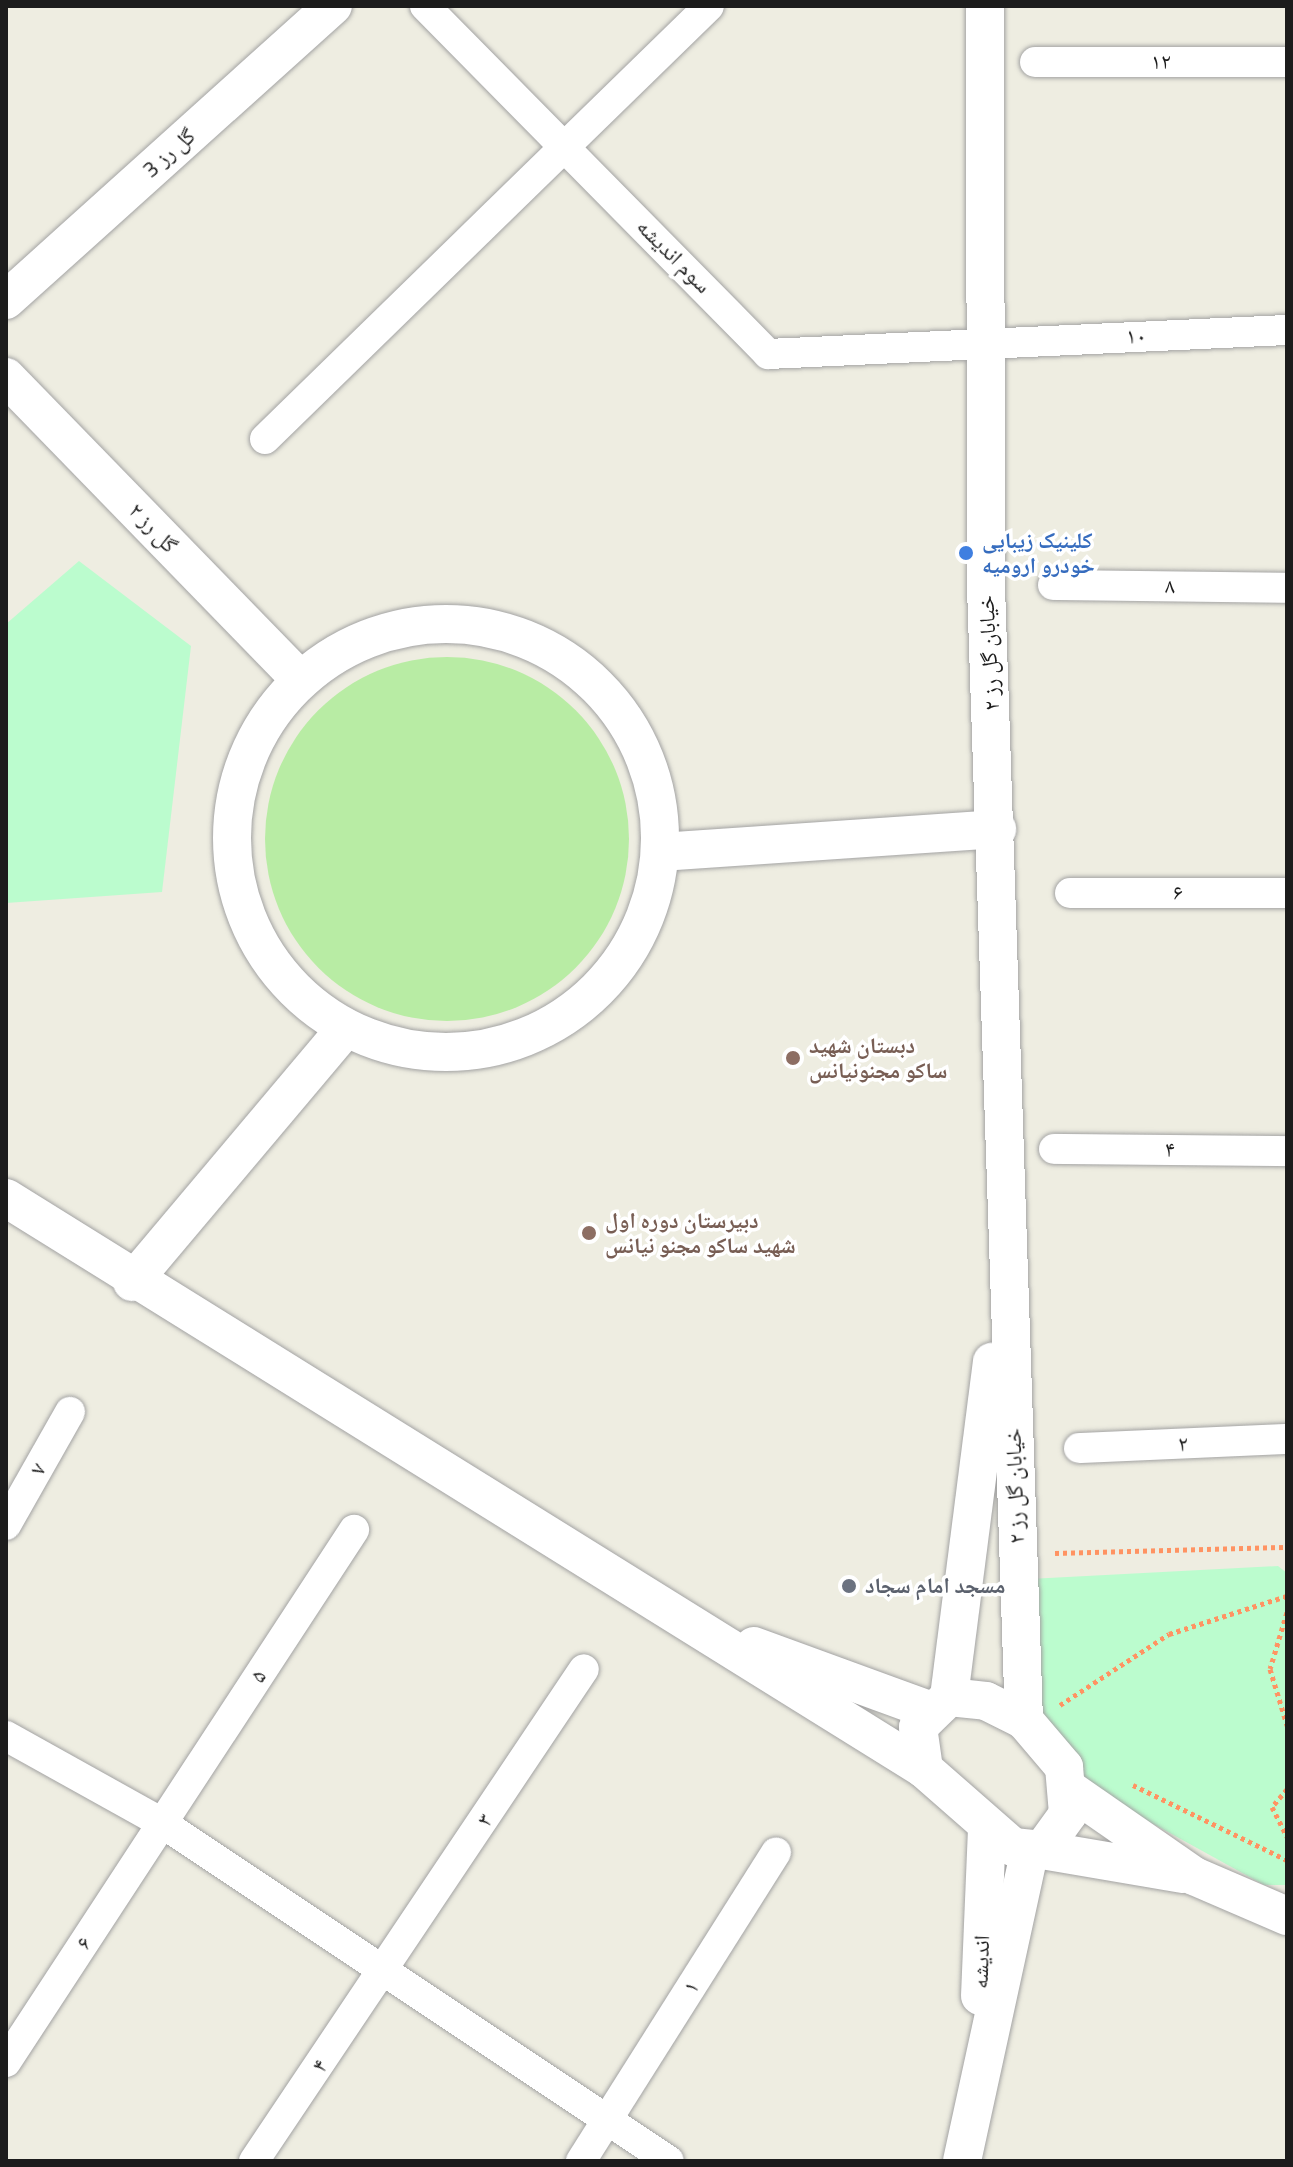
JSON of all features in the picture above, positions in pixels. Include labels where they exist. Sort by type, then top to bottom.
[{"type":"street","name":"گل رز 3","points":[[6,300],[333,6]]},
{"type":"street","name":"سوم اندیشه","points":[[425,6],[768,354],[984,343]]},
{"type":"street","points":[[265,439],[562,143],[709,6]]},
{"type":"street","name":"خیابان گل رز ۲","points":[[985,6],[984,343],[1006,1252],[1048,1711]]},
{"type":"street","name":"۱۲","points":[[1035,62],[1287,62]]},
{"type":"street","name":"۱۰","points":[[984,343],[1287,330]]},
{"type":"street","name":"۲ گل رز","points":[[6,377],[300,679]]},
{"type":"street","name":"۸","points":[[1053,585],[1287,588]]},
{"type":"street","points":[[472,624],[535,642],[590,677],[631,727],[656,787],[661,852],[637,934],[606,982],[551,1027],[469,1051],[412,1052],[344,1030],[287,986],[249,930],[231,865],[234,797],[258,733],[300,679],[351,645],[410,626],[472,624]]},
{"type":"street","points":[[661,852],[997,829]]},
{"type":"street","name":"۶","points":[[1070,893],[1287,893]]},
{"type":"street","points":[[132,1282],[344,1030]]},
{"type":"street","name":"۴","points":[[1054,1149],[1287,1151]]},
{"type":"street","points":[[6,1198],[132,1282],[924,1769],[1013,1847],[1194,1876]]},
{"type":"street","name":"خیابان گل رز ۲","points":[[924,1769],[918,1727],[939,1703],[1006,1252]]},
{"type":"street","name":"۷","points":[[6,1525],[70,1412]]},
{"type":"street","name":"۲","points":[[1079,1448],[1287,1439]]},
{"type":"street","name":"۵","points":[[162,1823],[354,1530]]},
{"type":"street","points":[[673,1616],[939,1703],[986,1701],[1048,1711],[1051,1747],[1070,1790],[1194,1876],[1287,1916]]},
{"type":"street","name":"۳","points":[[386,1971],[584,1669]]},
{"type":"street","points":[[6,1736],[162,1823],[606,2122],[669,2161]]},
{"type":"street","points":[[1036,1850],[1062,1825],[1070,1790]]},
{"type":"street","name":"۶","points":[[6,2062],[162,1823]]},
{"type":"street","name":"اندیشه","points":[[976,2099],[987,1826]]},
{"type":"street","name":"اندیشه","points":[[962,2161],[1036,1850]]},
{"type":"street","name":"۱","points":[[606,2122],[776,1853]]},
{"type":"street","name":"۴","points":[[254,2161],[386,1971]]},
{"type":"street","points":[[581,2161],[606,2122]]},
{"type":"path","points":[[1046,1553],[1287,1547]]},
{"type":"path","points":[[1048,1711],[1169,1634],[1287,1596]]},
{"type":"path","points":[[1287,1612],[1270,1669],[1287,1725]]},
{"type":"path","points":[[1118,1778],[1287,1860]]},
{"type":"path","points":[[1287,1789],[1272,1807],[1287,1837]]},
{"type":"green space","points":[[79,561],[191,646],[162,892],[6,903],[6,624]]},
{"type":"green space","points":[[447,657],[482,661],[517,671],[548,688],[576,710],[598,738],[615,769],[625,804],[629,839],[625,874],[615,909],[598,940],[576,968],[548,990],[517,1007],[482,1017],[447,1021],[412,1017],[377,1007],[346,990],[318,968],[296,940],[279,909],[269,874],[265,839],[269,804],[279,769],[296,738],[318,710],[346,688],[377,671],[412,661]]},
{"type":"green space","points":[[1278,1566],[1287,1573],[1287,1885],[1264,1885],[1070,1778],[1031,1696],[1029,1579]]},
{"type":"place","name":"کلینیک زیبایی خودرو ارومیه","points":[[966,553]]},
{"type":"place","name":"دبستان شهید ساکو مجنونیانس","points":[[793,1058]]},
{"type":"place","name":"دبیرستان دوره اول شهید ساکو مجنو نیانس","points":[[589,1233]]},
{"type":"place","name":"مسجد امام سجاد","points":[[849,1586]]}]
